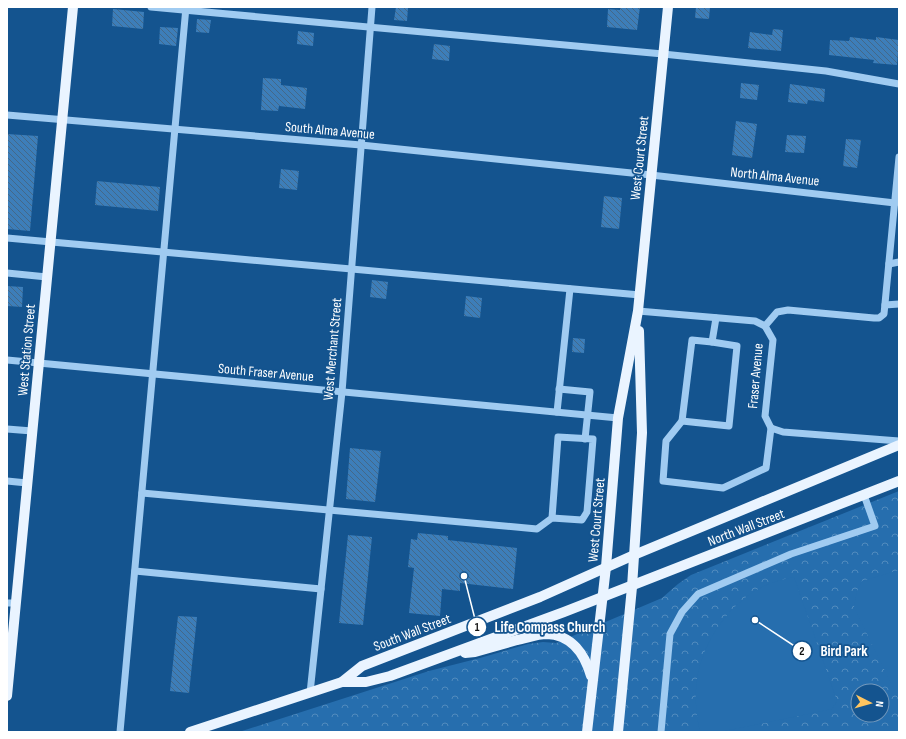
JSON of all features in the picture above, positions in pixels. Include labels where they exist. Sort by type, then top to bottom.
[{"type":"main road","name":"West Station Street","points":[[7,696],[11,603],[28,483],[73,7]]},
{"type":"main road","name":"West Court Street","points":[[587,732],[606,567],[618,418],[640,295],[668,7]]},
{"type":"main road","name":"West Court Street","points":[[618,732],[632,587],[642,433],[638,311]]},
{"type":"main road","name":"North Wall Street","points":[[606,567],[899,445]]},
{"type":"main road","name":"North Wall Street","points":[[602,598],[899,481]]},
{"type":"main road","name":"South Wall Street","points":[[342,682],[362,666],[540,597],[606,567]]},
{"type":"main road","name":"South Wall Street","points":[[190,732],[342,682],[366,682],[390,676],[602,598]]},
{"type":"main road","points":[[444,656],[475,652],[536,635],[547,634],[558,636],[572,643],[580,652],[587,663],[592,683]]},
{"type":"street","points":[[151,7],[186,9],[663,54],[826,71],[899,84]]},
{"type":"street","name":"West Merchant Street","points":[[310,693],[342,392],[372,7]]},
{"type":"street","points":[[120,732],[186,9]]},
{"type":"street","name":"South Alma Avenue","points":[[7,115],[361,145],[651,175]]},
{"type":"street","points":[[765,326],[777,312],[788,310],[874,318],[879,318],[884,314],[890,264],[899,157]]},
{"type":"street","name":"North Alma Avenue","points":[[651,175],[895,203]]},
{"type":"street","points":[[7,238],[640,295]]},
{"type":"street","points":[[890,264],[899,262]]},
{"type":"street","points":[[7,273],[47,277]]},
{"type":"street","points":[[557,412],[570,289]]},
{"type":"street","points":[[885,305],[899,304]]},
{"type":"street","name":"Fraser Avenue","points":[[638,311],[754,321],[765,326],[773,340],[765,416],[771,428]]},
{"type":"street","points":[[712,342],[716,318]]},
{"type":"street","points":[[682,421],[729,426],[737,346],[692,340],[682,421],[666,441],[663,481],[723,488],[766,468],[771,428],[783,432],[899,441]]},
{"type":"street","name":"South Fraser Avenue","points":[[7,360],[618,418]]},
{"type":"street","points":[[559,389],[590,392],[585,439]]},
{"type":"street","points":[[7,428],[32,431]]},
{"type":"street","points":[[142,493],[537,529],[552,518],[582,520],[587,512],[593,440],[558,437],[552,518]]},
{"type":"street","points":[[7,481],[28,483]]},
{"type":"street","points":[[661,732],[670,634],[687,606],[698,594],[791,554],[875,526],[864,495]]},
{"type":"street","points":[[134,571],[321,589]]},
{"type":"path","points":[[569,627],[580,627]]},
{"type":"green space","points":[[899,491],[899,732],[239,732],[429,671],[528,644],[543,642],[556,643],[662,598],[691,575]]},
{"type":"green space","points":[[899,570],[899,700],[854,607],[857,591],[862,581]]},
{"type":"green space","points":[[794,577],[837,701],[832,709],[720,732],[700,732],[696,700],[698,674],[708,644],[716,630],[737,605],[749,595],[762,587]]},
{"type":"building","points":[[396,7],[408,8],[407,21],[394,20]]},
{"type":"building","points":[[620,7],[640,7],[637,30],[607,27],[608,9],[620,10]]},
{"type":"building","points":[[696,7],[710,7],[709,19],[695,18]]},
{"type":"building","points":[[113,9],[144,12],[143,29],[112,26]]},
{"type":"building","points":[[197,19],[211,20],[209,33],[196,32]]},
{"type":"building","points":[[160,27],[178,28],[176,46],[159,44]]},
{"type":"building","points":[[773,29],[783,30],[781,51],[748,48],[750,32],[772,35]]},
{"type":"building","points":[[298,31],[314,33],[313,46],[297,44]]},
{"type":"building","points":[[850,37],[876,40],[876,37],[899,40],[897,65],[873,63],[874,60],[829,55],[830,40],[849,41]]},
{"type":"building","points":[[434,44],[450,46],[449,61],[432,59]]},
{"type":"building","points":[[263,78],[281,79],[281,85],[307,88],[305,109],[279,106],[278,111],[261,110]]},
{"type":"building","points":[[741,83],[759,85],[757,100],[740,98]]},
{"type":"building","points":[[790,84],[825,89],[824,102],[808,100],[807,104],[788,102]]},
{"type":"building","points":[[736,121],[757,124],[752,158],[732,155]]},
{"type":"building","points":[[7,134],[38,136],[30,231],[7,229]]},
{"type":"building","points":[[787,135],[806,136],[804,153],[785,152]]},
{"type":"building","points":[[846,139],[861,140],[857,168],[843,166]]},
{"type":"building","points":[[281,169],[299,171],[297,190],[279,188]]},
{"type":"building","points":[[97,181],[160,187],[158,211],[95,205]]},
{"type":"building","points":[[604,196],[622,198],[619,229],[601,227]]},
{"type":"building","points":[[372,280],[388,282],[386,299],[370,297]]},
{"type":"building","points":[[7,286],[23,287],[22,307],[7,306]]},
{"type":"building","points":[[466,296],[482,298],[480,318],[464,316]]},
{"type":"building","points":[[573,338],[585,339],[584,353],[572,352]]},
{"type":"building","points":[[350,448],[381,451],[375,502],[346,499]]},
{"type":"building","points":[[418,533],[448,536],[448,540],[517,548],[513,589],[460,583],[460,591],[442,589],[440,616],[409,613],[414,568],[408,567],[411,539],[417,540]]},
{"type":"building","points":[[348,535],[372,537],[363,625],[339,623]]},
{"type":"building","points":[[178,616],[197,617],[189,693],[170,691]]},
{"type":"place","name":"Life Compass Church","points":[[464,576]]},
{"type":"place","name":"Bird Park","points":[[755,620]]}]
